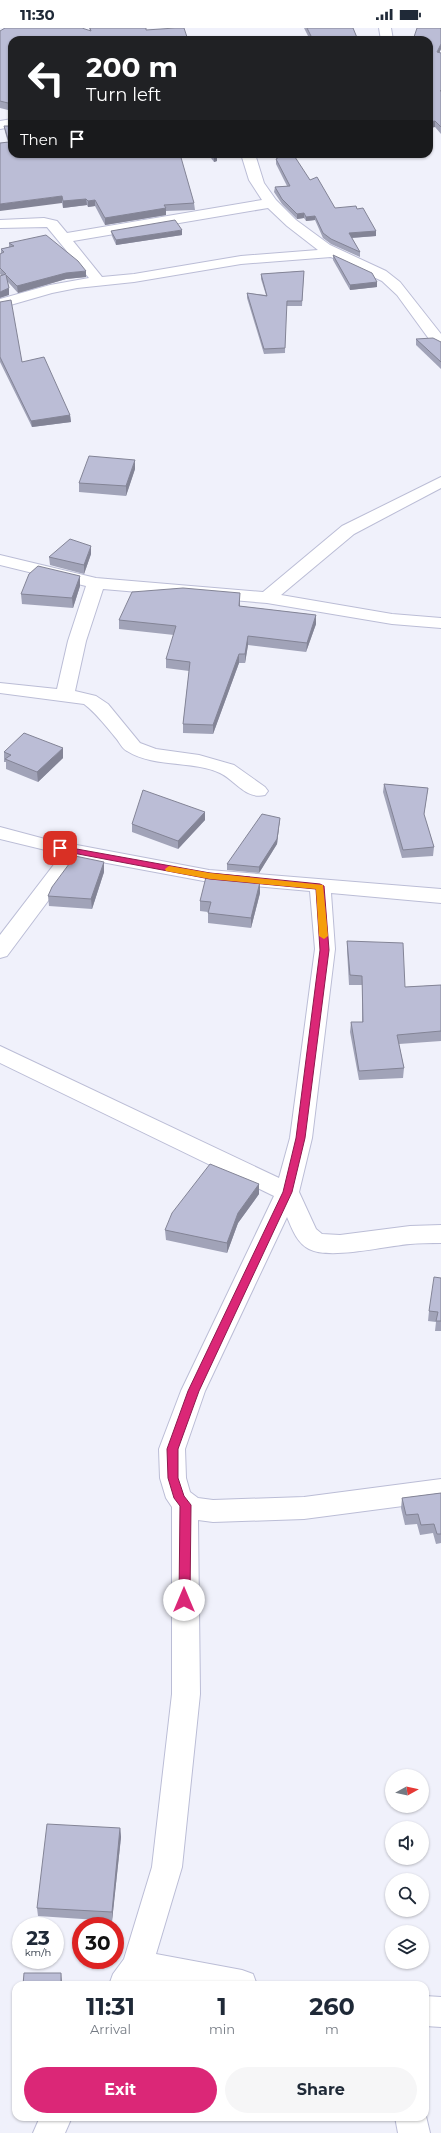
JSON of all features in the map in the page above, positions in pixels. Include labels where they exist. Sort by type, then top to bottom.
[{"type":"street","points":[[249,158],[256,182],[271,203],[295,225],[333,253],[387,278],[399,289],[428,330],[441,343]]},
{"type":"street","points":[[65,238],[271,203]]},
{"type":"street","points":[[0,224],[48,222],[65,238],[99,282]]},
{"type":"street","points":[[0,289],[4,303],[50,289],[134,278],[241,260],[333,253]]},
{"type":"street","points":[[267,598],[348,530],[441,482]]},
{"type":"street","points":[[0,560],[96,583],[267,598],[397,620],[441,623]]},
{"type":"street","points":[[65,695],[77,641],[96,583]]},
{"type":"street","points":[[0,688],[65,695],[90,700],[101,708],[133,747],[153,754],[199,761],[227,769],[258,791]]},
{"type":"street","points":[[0,833],[45,846],[210,876],[441,896]]},
{"type":"street","points":[[0,951],[17,926],[75,851]]},
{"type":"street","points":[[320,886],[325,950],[300,1138],[287,1192],[193,1391],[172,1449],[173,1478],[179,1498],[185,1505],[192,1508],[213,1511],[304,1508],[441,1490]]},
{"type":"street","points":[[0,1054],[287,1192],[307,1235],[317,1243],[340,1244],[410,1235],[441,1234]]},
{"type":"street","points":[[185,1505],[186,1694],[167,1867],[130,1976],[192,1981]]},
{"type":"street","points":[[429,2011],[441,2012]]},
{"type":"street","points":[[49,2133],[54,2121]]},
{"type":"street","points":[[412,2121],[414,2133]]},
{"type":"building","points":[[5,28],[82,28],[91,31],[90,28],[146,28],[146,30],[184,28],[187,36],[8,36],[8,103],[0,101],[0,31]]},
{"type":"building","points":[[307,28],[353,28],[356,36],[311,36]]},
{"type":"building","points":[[417,28],[441,28],[441,44],[437,52],[441,53],[441,127],[435,121],[433,121],[433,36],[414,36]]},
{"type":"building","points":[[4,126],[8,126],[8,139]]},
{"type":"building","points":[[8,142],[8,158],[181,158],[194,203],[164,205],[166,208],[105,218],[95,200],[88,201],[86,199],[63,201],[62,196],[0,204],[0,143]]},
{"type":"building","points":[[296,158],[310,180],[317,177],[335,208],[356,206],[357,209],[363,208],[376,231],[349,233],[360,252],[331,239],[323,233],[315,216],[306,217],[304,213],[297,214],[282,199],[275,187],[290,186],[276,159]]},
{"type":"building","points":[[175,220],[182,230],[116,240],[111,231]]},
{"type":"building","points":[[46,235],[78,261],[86,271],[66,273],[17,286],[6,275],[9,288],[0,292],[0,276],[6,274],[0,268],[0,254],[4,252],[1,249],[14,246],[9,243]]},
{"type":"building","points":[[333,255],[372,273],[377,282],[350,285]]},
{"type":"building","points":[[304,271],[302,301],[287,301],[285,348],[264,349],[247,293],[267,296],[261,274]]},
{"type":"building","points":[[11,300],[22,362],[44,357],[70,415],[31,421],[0,357],[0,302]]},
{"type":"building","points":[[433,338],[441,342],[441,362],[416,339]]},
{"type":"building","points":[[89,456],[135,460],[126,486],[79,483]]},
{"type":"building","points":[[70,539],[91,546],[84,565],[49,557]]},
{"type":"building","points":[[38,566],[80,576],[72,598],[21,594],[29,574]]},
{"type":"building","points":[[183,588],[240,593],[239,606],[316,615],[307,643],[248,636],[245,654],[239,654],[213,725],[183,724],[190,662],[166,659],[176,626],[119,620],[132,592]]},
{"type":"building","points":[[24,733],[63,748],[37,772],[5,759],[11,755],[4,752]]},
{"type":"building","points":[[384,784],[428,788],[424,814],[434,847],[403,850]]},
{"type":"building","points":[[143,790],[205,812],[178,841],[132,824]]},
{"type":"building","points":[[262,814],[280,818],[277,839],[259,867],[227,864]]},
{"type":"building","points":[[75,856],[104,862],[91,899],[48,896],[52,887]]},
{"type":"building","points":[[207,873],[250,877],[247,881],[260,882],[251,918],[208,913],[211,902],[200,901]]},
{"type":"building","points":[[347,941],[403,943],[405,987],[441,985],[441,1031],[397,1035],[404,1068],[359,1071],[351,1022],[363,1022],[362,976],[350,975]]},
{"type":"building","points":[[210,1164],[259,1184],[238,1213],[227,1243],[165,1230],[172,1213]]},
{"type":"building","points":[[434,1277],[441,1278],[441,1321],[436,1321],[438,1312],[429,1311]]},
{"type":"building","points":[[441,1493],[441,1534],[437,1534],[434,1524],[421,1525],[418,1514],[406,1515],[402,1498]]},
{"type":"building","points":[[47,1824],[120,1828],[112,1912],[37,1908]]},
{"type":"building","points":[[24,1973],[61,1973],[61,1981],[23,1981]]},
{"type":"slow traffic","points":[[169,869],[210,876],[320,886],[324,936]]},
{"type":"route","points":[[60,848],[210,876],[320,886],[325,950],[296,1158],[287,1192],[193,1391],[172,1449],[173,1478],[179,1498],[185,1505],[184,1600]]}]
